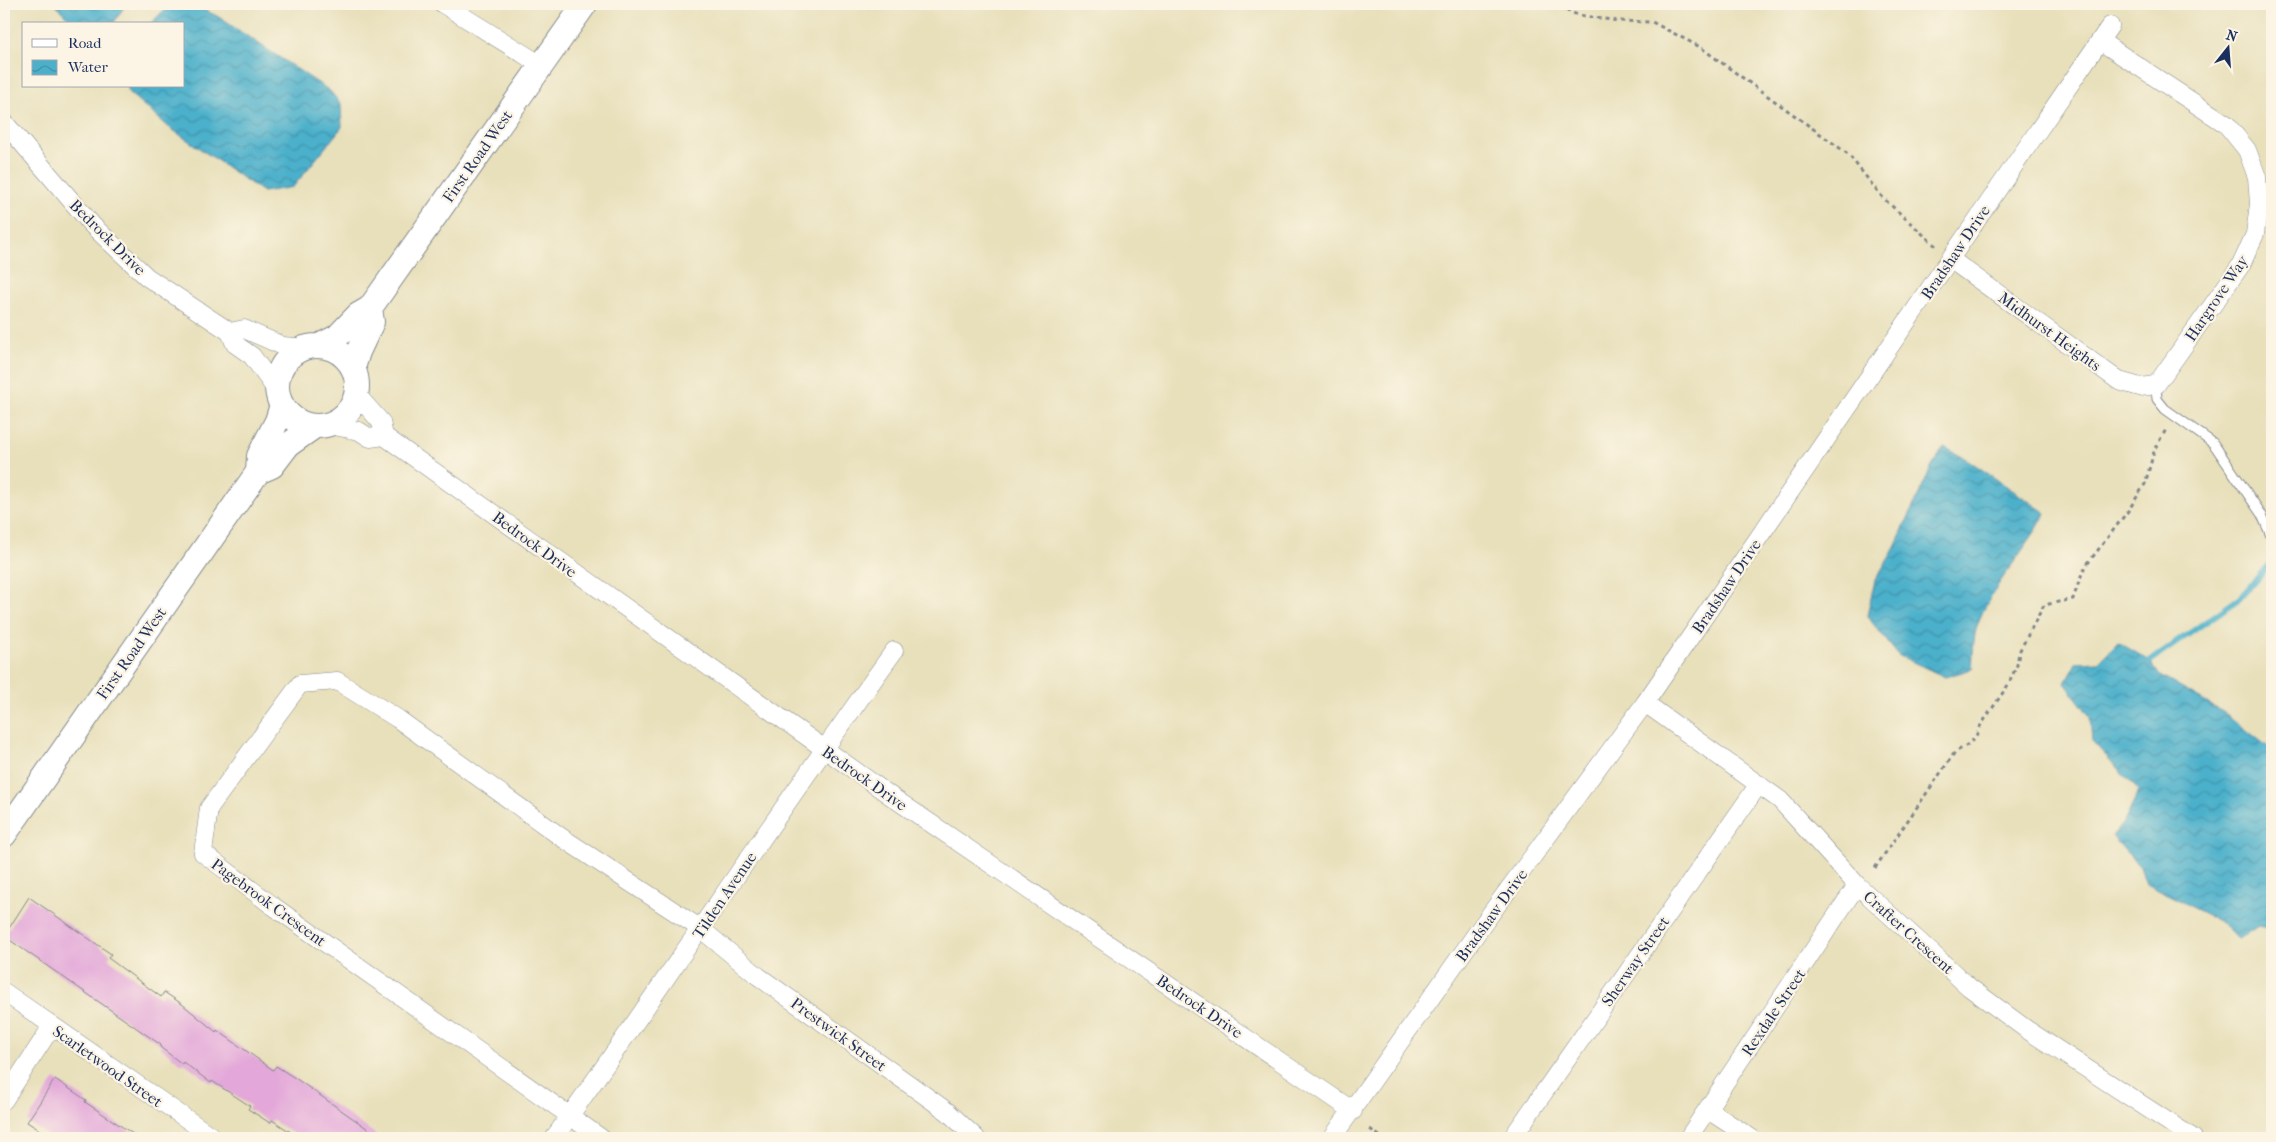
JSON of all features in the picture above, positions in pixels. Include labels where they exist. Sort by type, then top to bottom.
[{"type":"street","points":[[443,4],[541,66]]},
{"type":"street","name":"First Road West","points":[[4,835],[258,472],[259,456],[277,421],[278,377],[283,364],[293,354],[337,337],[358,315],[370,308],[585,4]]},
{"type":"street","name":"Bradshaw Drive","points":[[1332,1138],[1481,927],[1645,703],[2105,33]]},
{"type":"street","name":"Hargrove Way","points":[[2105,33],[2226,124],[2247,150],[2258,178],[2259,204],[2255,234],[2241,265],[2156,385]]},
{"type":"street","name":"Bedrock Drive","points":[[4,122],[93,226],[147,277],[230,332],[235,344],[252,356],[279,398]]},
{"type":"street","name":"Midhurst Heights","points":[[1950,259],[2118,381],[2140,387],[2156,385]]},
{"type":"street","name":"First Road West","points":[[258,472],[272,466],[288,445],[322,426],[342,418],[351,408],[357,395],[358,381],[353,368],[372,322],[370,308]]},
{"type":"street","points":[[230,332],[244,329],[283,346],[333,349],[345,357],[353,368]]},
{"type":"street","name":"Bedrock Drive","points":[[357,395],[381,422],[384,436],[824,748],[1353,1110]]},
{"type":"street","points":[[279,398],[290,416],[302,423],[322,426]]},
{"type":"street","name":"Bedrock Drive","points":[[322,426],[359,431],[370,438],[384,436]]},
{"type":"street","name":"Tilden Avenue","points":[[554,1138],[701,929],[824,748],[894,651]]},
{"type":"street","name":"Pagebrook Crescent","points":[[570,1116],[273,906],[203,853],[209,808],[300,684],[337,681],[398,719],[561,837],[701,929]]},
{"type":"street","name":"Crafter Crescent","points":[[1645,703],[1780,800],[1857,885],[1969,987],[2026,1029],[2193,1138]]},
{"type":"street","name":"Sherway Street","points":[[1512,1138],[1759,784]]},
{"type":"street","name":"Rexdale Street","points":[[1688,1138],[1857,885]]},
{"type":"street","name":"Prestwick Street","points":[[701,929],[758,976],[948,1112],[976,1138]]},
{"type":"street","name":"Scarletwood Street","points":[[4,992],[214,1138]]},
{"type":"street","points":[[4,1100],[52,1026]]},
{"type":"street","points":[[1708,1110],[1751,1138]]},
{"type":"street","points":[[570,1116],[601,1138]]},
{"type":"lane","points":[[2156,385],[2157,399],[2165,409],[2213,443],[2262,515],[2272,538]]},
{"type":"path","points":[[1551,4],[1578,15],[1618,21],[1652,22],[1700,47],[1848,154],[1883,198],[1950,259]]},
{"type":"path","points":[[1875,868],[1955,752],[1970,744],[1977,735],[1981,724],[2008,685],[2017,665],[2019,652],[2044,605],[2073,599],[2081,576],[2088,564],[2128,511],[2145,484],[2155,448],[2174,416]]},
{"type":"path","points":[[1370,1130],[1382,1138]]},
{"type":"water","points":[[55,4],[126,4],[114,22],[78,22],[62,12]]},
{"type":"water","points":[[170,4],[193,5],[217,16],[330,91],[341,104],[342,127],[293,187],[263,192],[170,128],[128,92],[128,88],[185,88],[185,22],[152,22]]},
{"type":"water","points":[[1944,447],[1968,460],[2046,513],[1996,589],[1979,620],[1973,647],[1972,669],[1945,677],[1898,655],[1867,616],[1875,580],[1892,553],[1930,470]]},
{"type":"water","points":[[2118,642],[2150,661],[2160,676],[2226,714],[2272,750],[2272,929],[2258,926],[2238,939],[2216,919],[2146,884],[2140,867],[2112,836],[2123,823],[2139,791],[2092,741],[2090,716],[2065,683],[2076,663],[2098,662]]},
{"type":"building","points":[[29,897],[111,954],[108,958],[161,997],[164,992],[216,1032],[217,1030],[273,1070],[276,1066],[298,1080],[381,1138],[300,1138],[272,1120],[270,1123],[248,1109],[250,1106],[212,1081],[211,1083],[183,1062],[182,1064],[160,1047],[161,1045],[4,936]]},
{"type":"building","points":[[55,1079],[86,1100],[85,1102],[139,1138],[52,1138],[27,1122]]},
{"type":"waterway","points":[[2150,661],[2240,598],[2272,561]]}]
